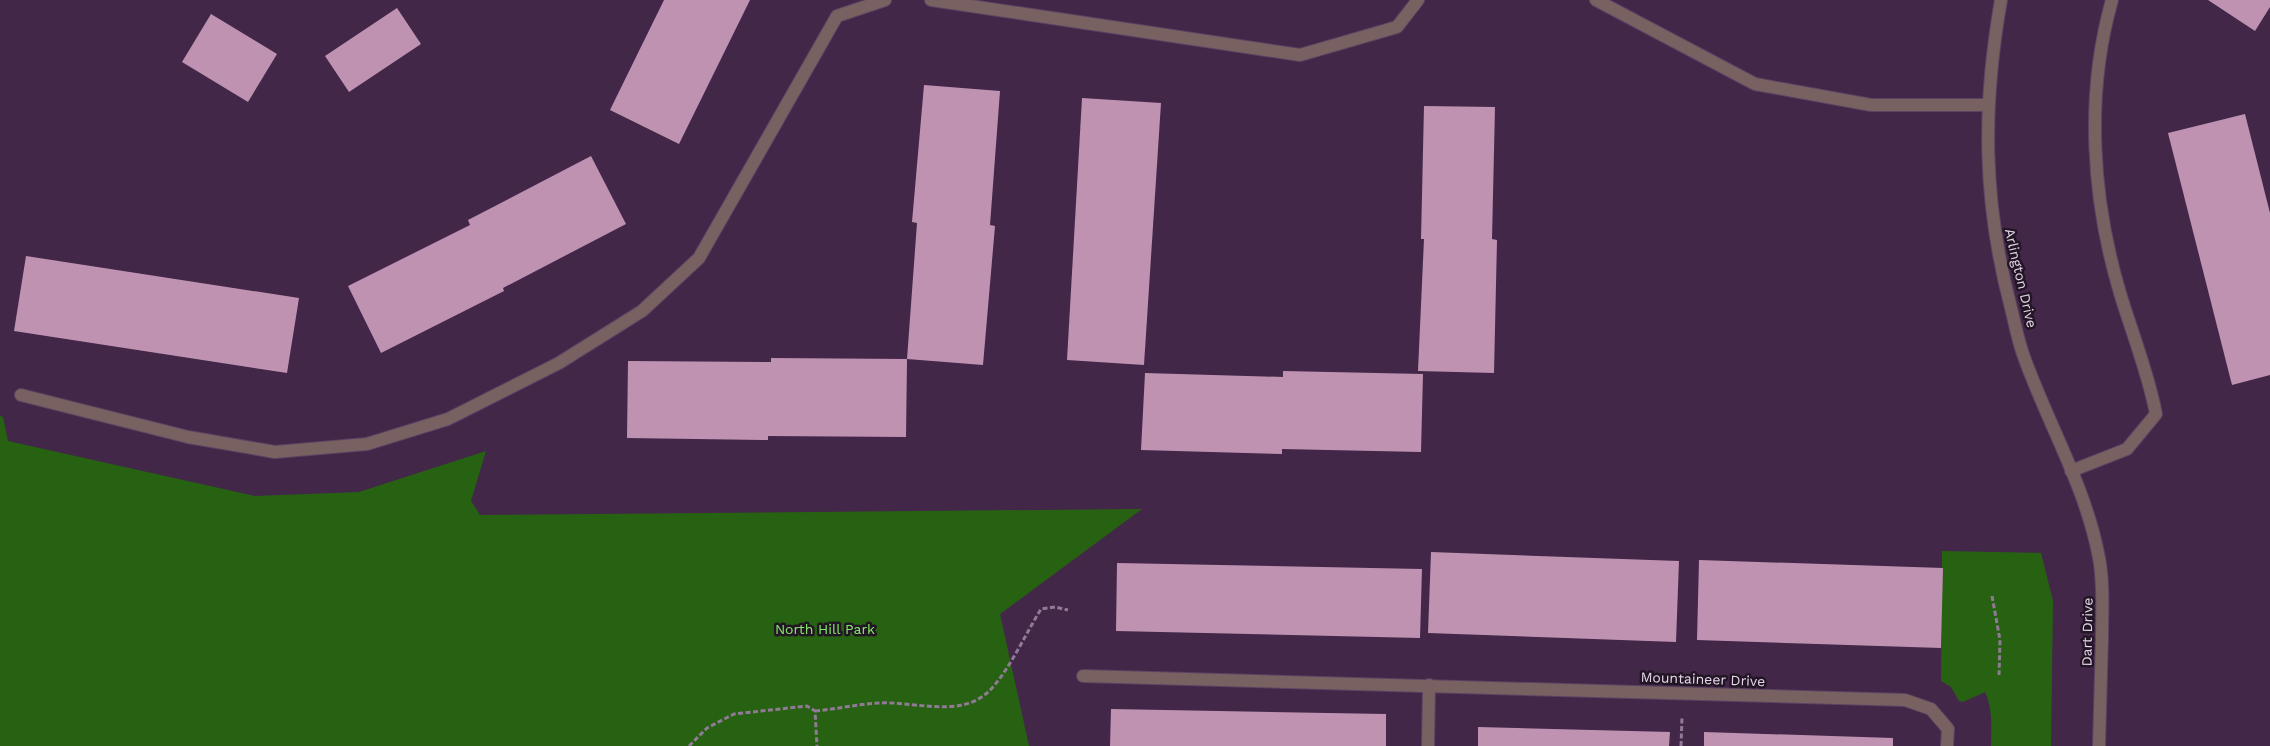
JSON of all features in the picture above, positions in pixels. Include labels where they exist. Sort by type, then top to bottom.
[{"type":"street","points":[[21,395],[188,437],[275,452],[367,444],[448,419],[559,363],[642,311],[699,258],[837,16],[885,0]]},
{"type":"street","points":[[931,0],[1300,55],[1397,27],[1418,0]]},
{"type":"street","points":[[1596,0],[1755,84],[1871,104],[1988,105]]},
{"type":"street","name":"Arlington Drive","points":[[2001,0],[1994,40],[1988,105],[1987,148],[1990,205],[1999,262],[2023,356],[2071,470],[2090,521]]},
{"type":"street","points":[[2071,470],[2127,449],[2156,414],[2151,387],[2120,292],[2103,225],[2094,144],[2098,71],[2112,0]]},
{"type":"street","name":"Dart Drive","points":[[2090,521],[2100,558],[2103,592],[2099,746]]},
{"type":"street","name":"Mountaineer Drive","points":[[1083,676],[1905,700],[1931,709],[1948,729],[1947,746]]},
{"type":"street","points":[[1428,746],[1429,685]]},
{"type":"path","points":[[1992,596],[2000,640],[1999,674]]},
{"type":"path","points":[[689,746],[707,728],[734,714],[807,706],[815,711],[881,703],[950,707],[968,703],[987,693],[1009,664],[1040,609],[1054,607],[1068,610]]},
{"type":"path","points":[[1681,746],[1682,693]]},
{"type":"path","points":[[815,711],[817,746]]},
{"type":"green space","name":"North Hill Park","points":[[0,416],[3,417],[8,441],[255,496],[359,492],[486,451],[471,501],[480,515],[1142,509],[1000,614],[1029,746],[0,746]]},
{"type":"green space","points":[[1942,551],[2041,553],[2053,601],[2051,746],[1991,746],[1990,712],[1985,692],[1963,702],[1959,701],[1951,687],[1941,681]]},
{"type":"building","points":[[664,0],[750,0],[679,144],[610,110]]},
{"type":"building","points":[[2208,0],[2270,0],[2270,7],[2255,31]]},
{"type":"building","points":[[397,8],[421,44],[349,92],[325,56]]},
{"type":"building","points":[[211,14],[277,54],[248,102],[182,62]]},
{"type":"building","points":[[924,85],[1000,91],[990,225],[995,226],[983,365],[907,359],[917,223],[912,222]]},
{"type":"building","points":[[1082,98],[1161,103],[1144,365],[1067,360]]},
{"type":"building","points":[[1424,106],[1495,107],[1492,239],[1497,240],[1494,373],[1418,371],[1424,239],[1421,239]]},
{"type":"building","points":[[2245,114],[2270,213],[2270,375],[2232,385],[2168,133]]},
{"type":"building","points":[[591,156],[626,224],[503,288],[504,291],[381,353],[348,286],[470,225],[468,220]]},
{"type":"building","points":[[26,256],[299,298],[287,373],[14,331]]},
{"type":"building","points":[[771,358],[907,359],[906,437],[768,436],[768,440],[627,438],[628,361],[771,362]]},
{"type":"building","points":[[1283,371],[1423,374],[1421,452],[1282,449],[1282,454],[1141,450],[1145,373],[1283,377]]},
{"type":"building","points":[[1431,552],[1679,561],[1676,642],[1428,633]]},
{"type":"building","points":[[1699,560],[1943,568],[1941,648],[1697,640]]},
{"type":"building","points":[[1117,563],[1422,569],[1420,638],[1116,631]]},
{"type":"building","points":[[1111,709],[1386,714],[1386,746],[1110,746]]},
{"type":"building","points":[[1478,727],[1670,732],[1669,746],[1478,746]]},
{"type":"building","points":[[1704,732],[1893,738],[1893,746],[1704,746]]}]
